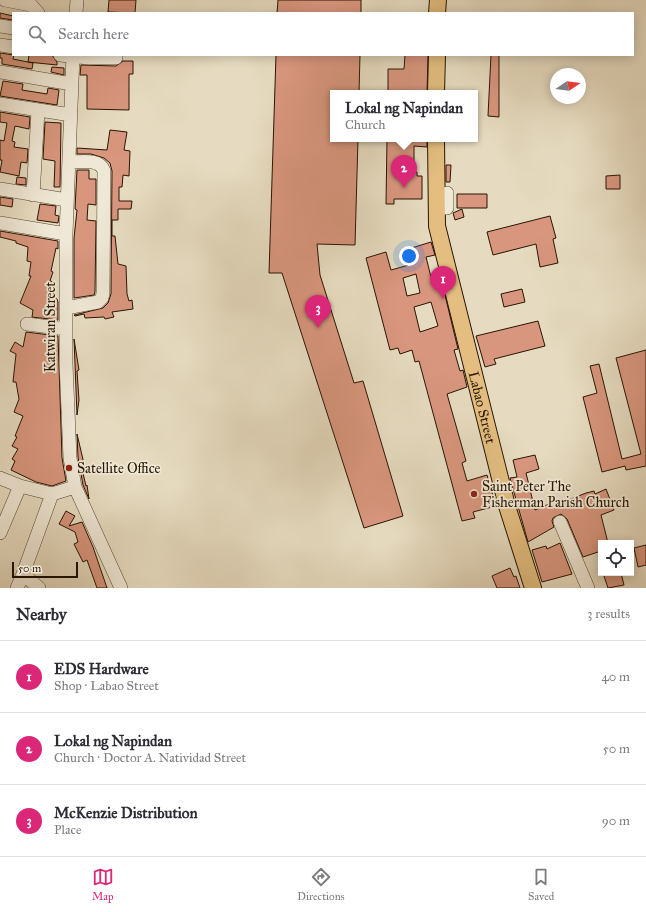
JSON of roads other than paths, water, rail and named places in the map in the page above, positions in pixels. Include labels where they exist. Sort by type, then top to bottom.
[{"type":"main road","points":[[437,12],[438,0]]},
{"type":"main road","points":[[436,90],[437,56]]},
{"type":"main road","name":"Labao Street","points":[[436,142],[437,226],[507,506],[533,588]]},
{"type":"street","points":[[5,0],[31,6],[37,12]]},
{"type":"street","points":[[76,12],[77,0]]},
{"type":"street","points":[[0,26],[12,28]]},
{"type":"street","points":[[0,45],[12,47]]},
{"type":"street","points":[[73,56],[116,58]]},
{"type":"street","name":"Katwiran Street","points":[[73,56],[66,234],[66,330],[70,458],[75,487],[121,588]]},
{"type":"street","points":[[0,72],[72,84]]},
{"type":"street","points":[[0,104],[71,116]]},
{"type":"street","points":[[33,195],[38,111]]},
{"type":"street","points":[[66,308],[98,302],[102,298],[103,293],[104,171],[102,166],[98,163],[70,162]]},
{"type":"street","points":[[0,189],[67,200]]},
{"type":"street","points":[[436,208],[447,208],[447,193]]},
{"type":"street","points":[[0,223],[66,234]]},
{"type":"street","points":[[27,324],[66,330]]},
{"type":"street","points":[[0,480],[52,494],[75,487]]},
{"type":"street","points":[[0,533],[20,486]]},
{"type":"street","points":[[17,588],[52,494]]},
{"type":"street","points":[[560,522],[588,588]]},
{"type":"street","points":[[23,574],[39,588]]},
{"type":"place","name":"Lokal ng Napindan","points":[[404,188]]},
{"type":"place","name":"EDS Hardware","points":[[443,299]]},
{"type":"place","name":"McKenzie Distribution","points":[[318,328]]},
{"type":"place","name":"Satellite Office","points":[[69,468]]},
{"type":"place","name":"Saint Peter The Fisherman Parish Church","points":[[474,494]]}]
